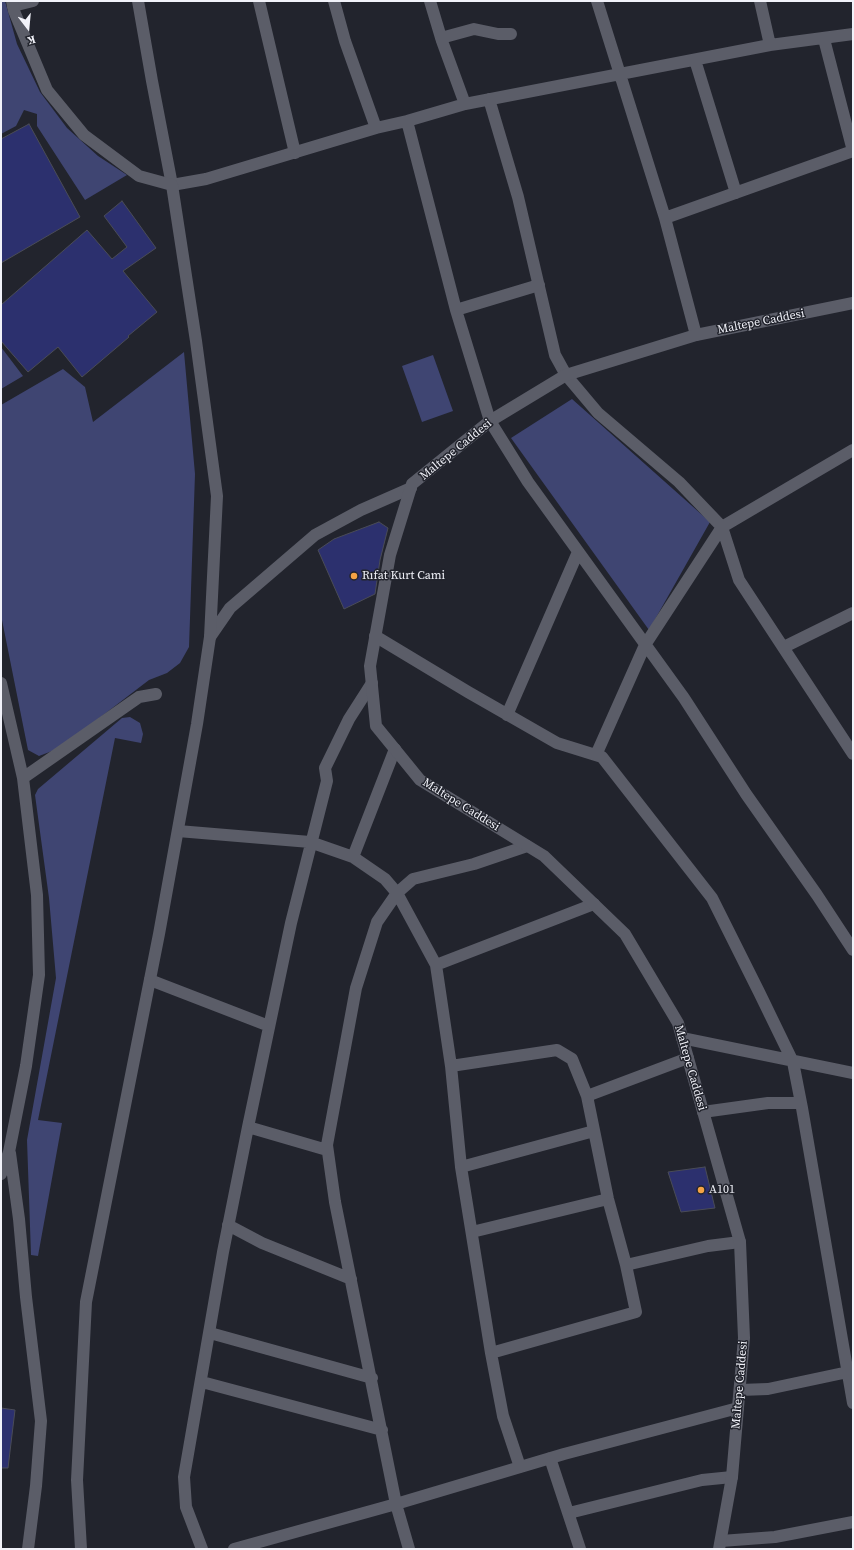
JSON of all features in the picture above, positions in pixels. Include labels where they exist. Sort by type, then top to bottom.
[{"type":"street","points":[[33,1],[12,3],[47,90],[84,135],[139,176],[172,185],[206,179],[376,128],[407,121],[465,104],[559,85],[621,75],[770,44],[824,39],[853,34]]},
{"type":"street","points":[[81,1549],[77,1480],[86,1302],[150,980],[197,724],[210,637],[217,496],[196,341],[172,185],[138,1]]},
{"type":"street","points":[[259,1],[295,153]]},
{"type":"street","points":[[334,1],[376,128]]},
{"type":"street","points":[[430,1],[441,38],[465,104]]},
{"type":"street","points":[[597,1],[665,218],[696,335]]},
{"type":"street","points":[[760,1],[770,44]]},
{"type":"street","points":[[441,38],[474,29],[498,34],[511,34]]},
{"type":"street","points":[[665,218],[853,151],[824,39]]},
{"type":"street","points":[[695,60],[736,193]]},
{"type":"street","points":[[489,99],[518,197],[555,355],[566,375],[598,413],[679,482],[722,527],[739,580],[853,754]]},
{"type":"street","points":[[407,121],[456,310],[490,421],[528,482],[684,698],[746,794],[817,895],[853,950]]},
{"type":"street","points":[[456,310],[539,285]]},
{"type":"street","name":"Maltepe Caddesi","points":[[720,1545],[732,1478],[744,1338],[740,1242],[678,1023],[625,934],[544,856],[420,780],[376,726],[370,666],[390,555],[412,484],[490,421],[566,375],[696,335],[853,303]]},
{"type":"street","points":[[596,755],[645,645],[722,527],[853,450]]},
{"type":"street","points":[[210,637],[230,608],[315,535],[361,510],[411,488]]},
{"type":"street","points":[[507,715],[578,552]]},
{"type":"street","points":[[784,647],[853,613]]},
{"type":"street","points":[[375,636],[557,744],[602,757],[712,898],[760,992],[792,1062],[801,1103],[852,1396]]},
{"type":"street","points":[[202,1549],[186,1507],[184,1477],[202,1382],[228,1225],[290,923],[327,781],[325,768],[349,719],[372,682]]},
{"type":"street","points":[[1,683],[23,778],[37,895],[39,975],[26,1066],[10,1152],[1,1174]]},
{"type":"street","points":[[23,778],[139,697],[156,694]]},
{"type":"street","points":[[353,857],[395,749]]},
{"type":"street","points":[[178,831],[310,842],[353,857],[385,879],[397,894],[436,965],[451,1066],[461,1166],[491,1352],[503,1416],[520,1467]]},
{"type":"street","points":[[409,1548],[396,1504],[372,1378],[335,1202],[327,1145],[356,988],[377,922],[397,894],[413,879],[474,864],[527,846]]},
{"type":"street","points":[[436,965],[594,904]]},
{"type":"street","points":[[150,980],[269,1026]]},
{"type":"street","points":[[682,1038],[853,1074]]},
{"type":"street","points":[[451,1066],[557,1050],[572,1059],[587,1096],[608,1199],[626,1265],[636,1312],[491,1352]]},
{"type":"street","points":[[587,1096],[688,1058]]},
{"type":"street","points":[[703,1112],[768,1103],[801,1103]]},
{"type":"street","points":[[248,1127],[327,1150]]},
{"type":"street","points":[[461,1166],[594,1131]]},
{"type":"street","points":[[10,1152],[19,1219],[26,1297],[41,1421],[36,1486],[28,1549]]},
{"type":"street","points":[[472,1232],[608,1199]]},
{"type":"street","points":[[228,1225],[262,1243],[351,1279]]},
{"type":"street","points":[[626,1265],[708,1246],[740,1242]]},
{"type":"street","points":[[210,1333],[372,1378]]},
{"type":"street","points":[[740,1390],[768,1389],[848,1372]]},
{"type":"street","points":[[202,1382],[382,1430]]},
{"type":"street","points":[[234,1549],[396,1504],[550,1458],[738,1408]]},
{"type":"street","points":[[550,1458],[580,1549]]},
{"type":"street","points":[[569,1513],[702,1480],[732,1478]]},
{"type":"street","points":[[720,1545],[775,1537],[853,1522]]},
{"type":"shaded area","points":[[1,1],[5,1],[17,44],[40,92],[67,128],[98,156],[127,175],[85,200],[37,126],[37,114],[24,110],[16,126],[1,134]]},
{"type":"shaded area","points":[[1,347],[23,376],[1,389]]},
{"type":"shaded area","points":[[184,352],[195,474],[189,647],[180,663],[167,673],[149,680],[60,748],[39,756],[28,750],[1,615],[1,405],[63,369],[85,387],[93,422]]},
{"type":"shaded area","points":[[433,355],[453,411],[422,422],[402,366]]},
{"type":"shaded area","points":[[572,399],[710,522],[649,630],[511,438]]},
{"type":"shaded area","points":[[130,717],[140,723],[143,734],[141,743],[115,738],[38,1120],[62,1123],[38,1256],[31,1255],[27,1140],[56,978],[49,898],[35,795],[38,789],[122,718]]},
{"type":"building","points":[[29,124],[80,217],[1,263],[1,139]]},
{"type":"building","points":[[122,201],[156,248],[123,271],[157,312],[82,377],[58,347],[28,372],[1,341],[1,305],[87,230],[112,259],[127,247],[104,216]]},
{"type":"building","name":"Rıfat Kurt Cami","points":[[379,522],[388,528],[380,560],[375,594],[344,609],[318,550],[334,539]]},
{"type":"building","points":[[705,1167],[715,1208],[681,1212],[668,1172]]},
{"type":"building","points":[[1,1408],[15,1410],[8,1468],[1,1468]]},
{"type":"place","name":"Rıfat Kurt Cami","points":[[354,576]]},
{"type":"place","name":"A101","points":[[701,1190]]}]
